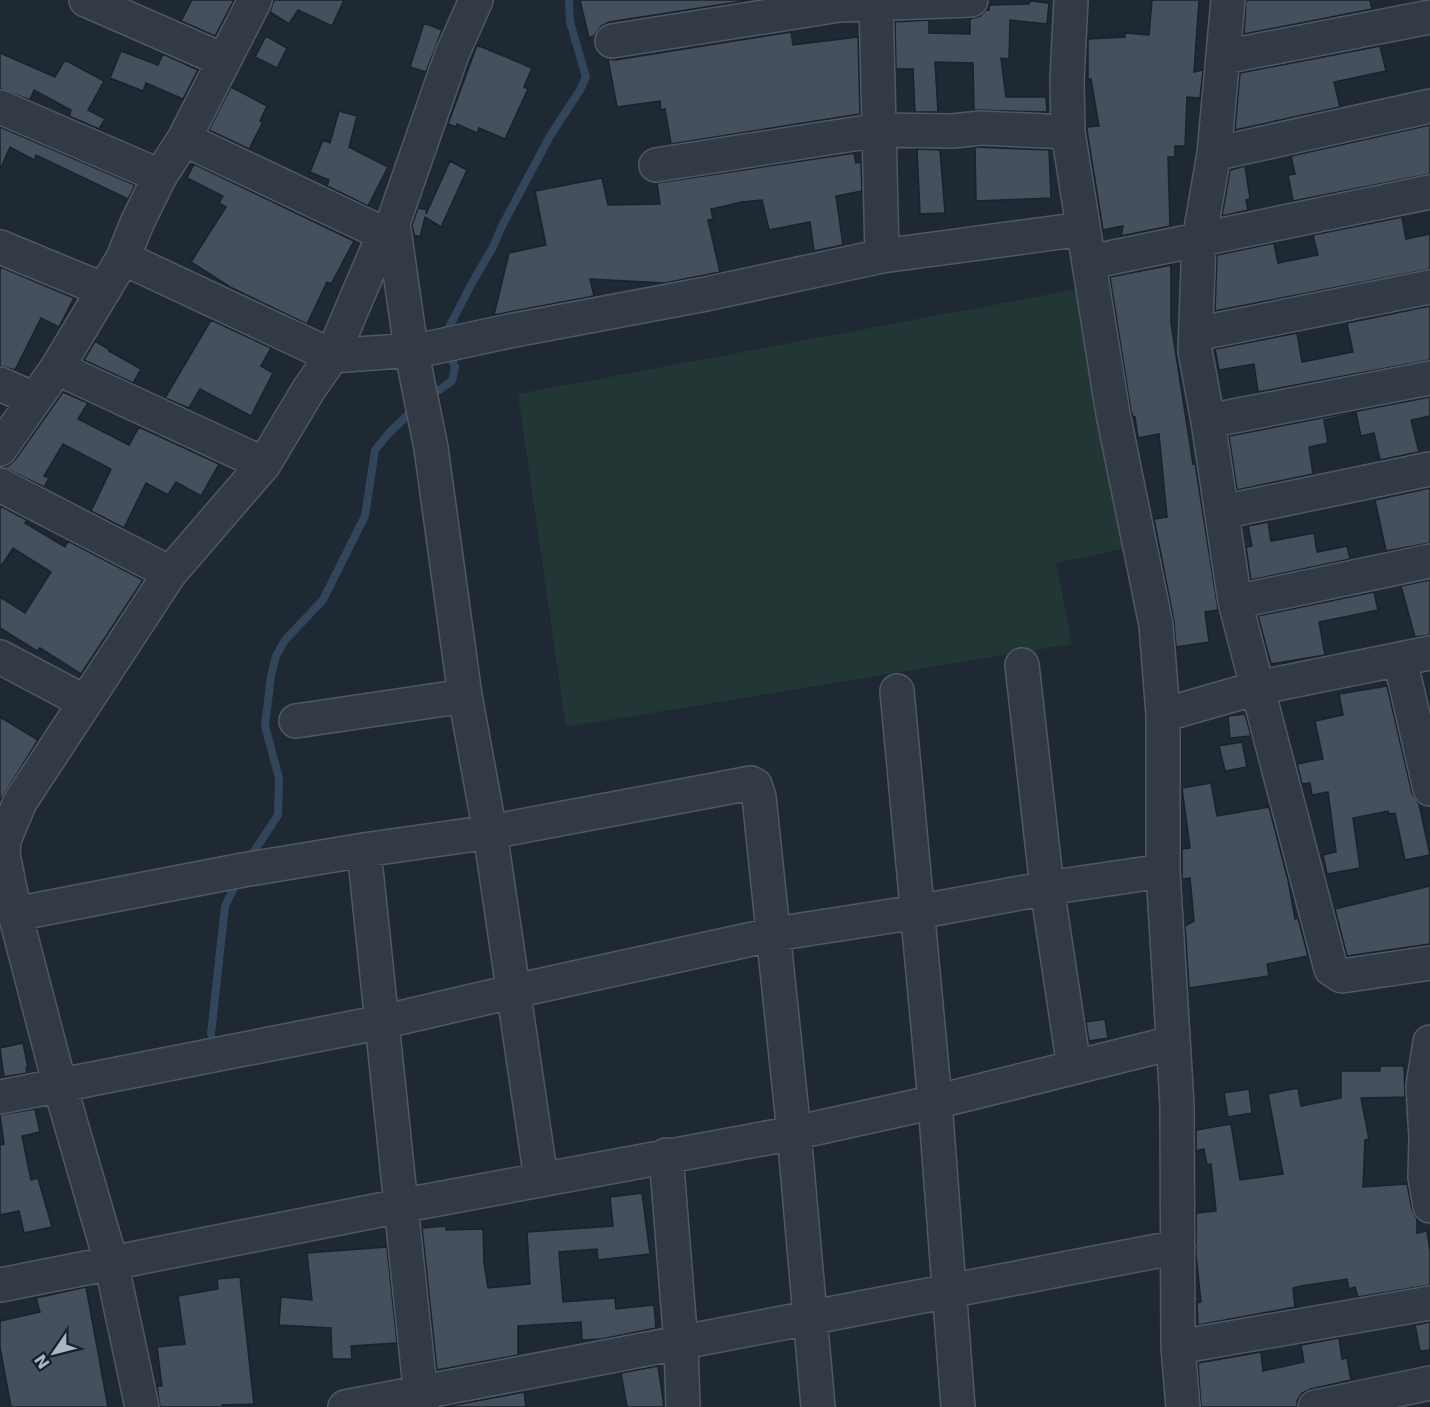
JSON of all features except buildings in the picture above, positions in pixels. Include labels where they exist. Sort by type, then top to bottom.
[{"type":"street","points":[[86,0],[224,60]]},
{"type":"street","points":[[0,449],[57,368],[123,258],[160,176],[184,139],[255,0]]},
{"type":"street","points":[[142,1407],[111,1262],[60,1086],[15,914],[3,854],[10,798],[85,702],[170,573],[264,464],[309,389],[332,356],[388,228],[452,54],[476,0]]},
{"type":"street","points":[[612,41],[838,5],[876,1],[971,0]]},
{"type":"street","points":[[1071,0],[1067,79],[1068,132],[1113,414],[1156,625],[1163,715],[1163,871],[1177,1105],[1178,1347],[1183,1407]]},
{"type":"street","points":[[1228,0],[1214,154],[1199,240],[1195,351],[1208,421],[1235,602],[1331,969],[1342,976],[1430,963]]},
{"type":"street","points":[[876,1],[882,256]]},
{"type":"street","points":[[1224,57],[1430,17]]},
{"type":"street","points":[[1214,154],[1430,106]]},
{"type":"street","points":[[0,107],[160,176]]},
{"type":"street","points":[[656,165],[879,130],[980,128],[1068,132]]},
{"type":"street","points":[[184,139],[388,228]]},
{"type":"street","points":[[1090,262],[1430,192]]},
{"type":"street","points":[[388,228],[431,448],[465,696],[490,832],[541,1179]]},
{"type":"street","points":[[123,258],[332,356],[426,349],[706,294],[882,256],[1083,229]]},
{"type":"street","points":[[0,247],[104,290]]},
{"type":"street","points":[[1196,334],[1430,287]]},
{"type":"street","points":[[57,368],[264,464]]},
{"type":"street","points":[[1208,421],[1430,378]]},
{"type":"street","points":[[0,384],[34,399]]},
{"type":"street","points":[[1222,512],[1430,469]]},
{"type":"street","points":[[0,485],[170,573]]},
{"type":"street","points":[[1235,602],[1430,561]]},
{"type":"street","points":[[1163,715],[1257,688],[1415,656],[1430,789]]},
{"type":"street","points":[[0,657],[85,702]]},
{"type":"street","points":[[1022,665],[1047,888],[1074,1067]]},
{"type":"street","points":[[897,691],[935,1102],[958,1407]]},
{"type":"street","points":[[296,721],[465,696]]},
{"type":"street","points":[[15,914],[364,850],[490,832],[751,783],[755,785],[759,791],[774,934],[818,1407]]},
{"type":"street","points":[[364,850],[421,1401]]},
{"type":"street","points":[[0,1097],[382,1022],[774,934],[1163,871]]},
{"type":"street","points":[[1430,1042],[1423,1086],[1426,1138],[1425,1177],[1430,1206]]},
{"type":"street","points":[[0,1285],[400,1206],[508,1188],[541,1179],[666,1155],[794,1133],[935,1102],[1172,1043]]},
{"type":"street","points":[[666,1155],[681,1344],[683,1407]]},
{"type":"street","points":[[345,1407],[421,1401],[681,1344],[1178,1247]]},
{"type":"street","points":[[1178,1347],[1430,1303]]},
{"type":"street","points":[[1315,1407],[1430,1383]]},
{"type":"green space","points":[[1094,286],[1132,547],[1056,563],[1072,644],[566,727],[518,394]]},
{"type":"waterway","points":[[445,335],[550,136],[586,77],[570,22],[569,0]]},
{"type":"waterway","points":[[429,397],[452,381],[455,367],[449,353]]},
{"type":"waterway","points":[[249,859],[278,815],[279,778],[265,726],[271,676],[276,656],[285,640],[323,600],[365,516],[375,450],[415,408]]},
{"type":"waterway","points":[[211,1034],[225,906],[238,880]]}]
